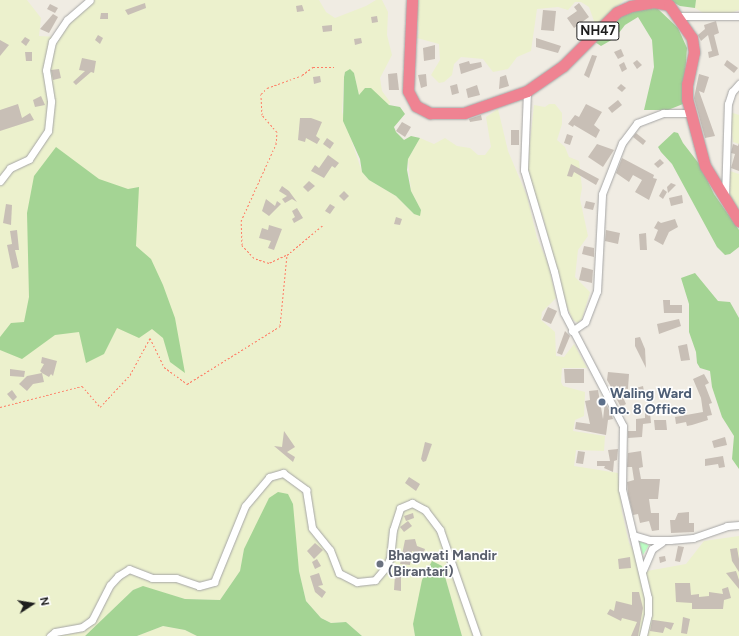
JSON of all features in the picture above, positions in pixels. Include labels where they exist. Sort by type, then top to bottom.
[{"type":"highway","name":"NH47","points":[[412,0],[408,91],[416,106],[430,113],[464,113],[527,91],[563,66],[617,12],[631,6],[654,2],[669,6],[679,16],[692,38],[694,52],[687,84],[687,99],[705,166],[725,201],[739,221]]},
{"type":"street","points":[[0,180],[10,168],[29,159],[48,131],[51,101],[46,70],[52,42],[67,20],[90,0]]},
{"type":"street","points":[[679,16],[739,16]]},
{"type":"street","points":[[725,201],[728,104],[732,92],[739,84]]},
{"type":"street","points":[[527,91],[524,170],[554,271],[564,313],[572,331],[623,426],[622,489],[642,572],[648,614],[643,636]]},
{"type":"street","points":[[572,331],[585,322],[597,291],[602,194],[622,143],[637,123],[663,113],[691,113]]},
{"type":"street","points":[[50,636],[55,632],[82,627],[92,620],[110,585],[118,576],[129,569],[152,578],[176,578],[199,586],[214,582],[245,506],[269,478],[283,473],[306,490],[312,528],[330,550],[339,573],[357,582],[374,580],[386,568],[390,558],[393,530],[400,508],[412,503],[425,510],[440,530],[477,636]]},
{"type":"street","points":[[633,535],[649,540],[664,541],[693,538],[727,526],[739,525]]},
{"type":"street","points":[[642,572],[652,549],[664,541]]},
{"type":"path","points":[[323,225],[287,255],[269,263],[254,258],[242,245],[241,220],[276,144],[277,132],[262,114],[261,94],[267,88],[302,76],[313,67],[334,67]]},
{"type":"path","points":[[0,407],[82,386],[100,407],[130,375],[150,338],[164,366],[187,384],[280,326],[287,255]]},
{"type":"green space","points":[[0,0],[27,0],[41,18],[39,36],[58,37],[66,22],[73,20],[92,0],[319,0],[326,12],[335,18],[366,6],[376,0],[382,0],[388,12],[387,35],[392,55],[380,78],[382,91],[390,102],[389,105],[370,88],[359,95],[354,73],[345,72],[344,77],[342,112],[362,172],[369,180],[396,196],[414,214],[421,210],[411,191],[408,159],[420,138],[434,144],[445,138],[457,146],[470,148],[478,155],[485,155],[491,147],[486,117],[498,109],[508,151],[527,196],[537,238],[548,263],[556,298],[542,312],[541,320],[555,332],[556,356],[564,357],[574,344],[587,368],[562,368],[561,382],[563,386],[585,392],[584,416],[575,420],[573,431],[605,436],[604,451],[576,450],[574,466],[618,473],[622,512],[629,543],[647,571],[686,564],[704,541],[739,536],[739,636],[462,636],[442,566],[413,624],[415,636],[362,636],[346,622],[331,623],[321,618],[306,601],[299,571],[244,549],[240,571],[220,600],[185,599],[143,587],[133,590],[85,636],[0,636]]},
{"type":"green space","points":[[415,0],[624,0],[600,24],[595,24],[589,7],[581,2],[575,2],[568,10],[558,7],[537,9],[531,51],[517,57],[508,69],[493,72],[483,59],[461,57],[454,64],[452,75],[444,82],[439,83],[431,75],[440,60],[439,44],[417,38],[419,33]]},
{"type":"green space","points":[[669,0],[696,0],[695,8],[680,6]]},
{"type":"green space","points":[[696,0],[739,0],[739,10],[725,15],[705,14],[695,8]]},
{"type":"green space","points":[[629,8],[657,8],[678,28],[687,48],[683,104],[668,110],[644,110],[654,67],[652,40],[638,17],[625,25],[615,38],[601,46],[592,40]]},
{"type":"green space","points":[[350,69],[354,73],[359,95],[365,88],[371,88],[389,105],[400,107],[405,114],[394,127],[396,132],[404,140],[411,136],[420,138],[408,159],[407,170],[411,191],[421,210],[420,216],[414,214],[396,196],[369,180],[362,172],[360,159],[343,121],[344,77],[345,72]]},
{"type":"green space","points":[[549,104],[555,104],[562,113],[562,124],[557,140],[565,147],[569,157],[579,161],[582,188],[580,199],[588,236],[578,250],[575,277],[590,292],[582,319],[578,323],[573,320],[562,296],[543,217],[532,193],[527,169],[534,105],[545,107]]},
{"type":"green space","points":[[730,112],[739,115],[739,144],[733,142]]},
{"type":"green space","points":[[674,132],[678,133],[683,143],[700,165],[714,194],[739,230],[739,247],[730,254],[725,255],[717,247],[672,164],[658,147]]},
{"type":"green space","points":[[56,147],[99,179],[128,189],[139,187],[136,246],[151,259],[163,285],[175,318],[185,373],[170,362],[163,338],[152,329],[139,338],[117,328],[104,354],[86,363],[79,332],[55,335],[22,359],[0,350],[0,337],[11,323],[24,322],[29,297],[27,213],[34,176]]},
{"type":"green space","points":[[730,171],[739,174],[739,210],[730,197]]},
{"type":"green space","points":[[695,273],[718,301],[730,302],[739,318],[739,469],[732,459],[734,436],[722,417],[712,387],[710,371],[700,368],[697,363],[696,352],[689,332],[689,304],[681,278]]},
{"type":"green space","points":[[278,492],[288,494],[293,504],[299,571],[306,601],[321,618],[331,623],[346,622],[362,636],[197,636],[185,630],[163,626],[137,636],[85,636],[133,590],[143,586],[185,599],[220,600],[240,571],[244,549],[269,498]]},
{"type":"green space","points":[[639,541],[649,545],[643,555]]},
{"type":"green space","points":[[432,561],[442,566],[462,636],[415,636],[413,624],[422,580]]},
{"type":"green space","points":[[163,626],[185,630],[197,636],[137,636]]},
{"type":"building","points":[[145,3],[146,8],[128,15],[125,10]]},
{"type":"building","points":[[579,3],[589,17],[574,28],[567,18],[577,11],[574,7]]},
{"type":"building","points":[[50,4],[58,8],[55,13],[47,9]]},
{"type":"building","points":[[302,5],[304,11],[297,12],[296,6]]},
{"type":"building","points":[[543,10],[556,11],[554,31],[541,30]]},
{"type":"building","points":[[101,13],[108,13],[108,19],[100,19]]},
{"type":"building","points":[[53,14],[58,17],[49,33],[40,29]]},
{"type":"building","points":[[377,16],[378,22],[372,23],[371,17]]},
{"type":"building","points":[[716,21],[719,33],[714,35],[719,55],[709,58],[708,52],[712,51],[708,35],[701,41],[698,35],[705,29],[704,25]]},
{"type":"building","points":[[332,25],[332,31],[323,32],[322,26]]},
{"type":"building","points":[[98,35],[103,38],[100,44],[95,40]]},
{"type":"building","points":[[25,37],[30,40],[26,46],[21,42]]},
{"type":"building","points":[[361,38],[362,43],[355,45],[354,39]]},
{"type":"building","points":[[536,38],[561,46],[558,53],[536,47]]},
{"type":"building","points":[[0,40],[9,45],[0,56]]},
{"type":"building","points":[[435,45],[435,59],[424,61],[423,48]]},
{"type":"building","points":[[621,49],[624,56],[618,59],[614,52]]},
{"type":"building","points":[[25,52],[32,52],[32,61],[26,61]]},
{"type":"building","points":[[592,55],[597,56],[589,78],[584,75]]},
{"type":"building","points":[[82,58],[96,61],[94,73],[91,72],[76,85],[73,82],[85,71],[79,70]]},
{"type":"building","points":[[637,60],[642,65],[637,69],[633,63]]},
{"type":"building","points":[[727,60],[738,68],[734,73],[724,65]]},
{"type":"building","points":[[469,61],[470,64],[481,62],[482,67],[461,74],[459,64]]},
{"type":"building","points":[[624,62],[627,69],[622,72],[619,65]]},
{"type":"building","points":[[59,69],[61,78],[53,80],[51,70]]},
{"type":"building","points":[[397,73],[399,90],[389,90],[388,74]]},
{"type":"building","points":[[426,74],[427,86],[421,88],[418,75]]},
{"type":"building","points":[[699,74],[709,77],[704,93],[699,91],[715,136],[705,138],[694,98]]},
{"type":"building","points":[[506,75],[509,86],[499,89],[500,77]]},
{"type":"building","points":[[320,76],[321,82],[314,84],[313,77]]},
{"type":"building","points":[[457,84],[459,93],[452,95],[450,86]]},
{"type":"building","points":[[621,84],[626,88],[622,92],[617,88]]},
{"type":"building","points":[[477,85],[480,95],[468,98],[466,89]]},
{"type":"building","points":[[41,96],[45,105],[35,107],[33,100]]},
{"type":"building","points":[[618,100],[622,105],[612,113],[608,108]]},
{"type":"building","points":[[18,104],[22,118],[30,113],[34,120],[0,131],[0,110]]},
{"type":"building","points":[[586,104],[602,112],[594,125],[600,130],[596,138],[574,125],[573,127],[568,124],[575,115],[579,117]]},
{"type":"building","points":[[481,115],[482,120],[470,122],[469,119]]},
{"type":"building","points":[[300,118],[311,118],[322,122],[316,136],[320,139],[317,144],[306,138],[305,142],[298,140]]},
{"type":"building","points":[[402,122],[411,127],[405,137],[396,131]]},
{"type":"building","points":[[511,130],[519,130],[519,145],[511,145]]},
{"type":"building","points":[[636,133],[646,141],[643,145],[633,137]]},
{"type":"building","points":[[567,134],[573,136],[570,145],[564,143]]},
{"type":"building","points":[[327,138],[334,143],[330,149],[323,144]]},
{"type":"building","points":[[739,143],[739,171],[731,168],[735,154],[731,153],[733,144],[738,146]]},
{"type":"building","points":[[597,144],[614,150],[603,167],[588,157]]},
{"type":"building","points":[[328,155],[339,163],[335,168],[332,166],[324,178],[311,171],[315,165],[319,168]]},
{"type":"building","points":[[622,158],[654,175],[653,178],[657,179],[649,200],[635,192],[642,180],[633,175],[629,182],[616,173]]},
{"type":"building","points":[[660,159],[664,163],[658,168],[654,164]]},
{"type":"building","points":[[571,164],[599,179],[596,185],[574,172],[572,177],[567,176]]},
{"type":"building","points":[[309,181],[315,186],[308,192],[303,187]]},
{"type":"building","points":[[671,183],[676,185],[668,193],[667,187]]},
{"type":"building","points":[[282,186],[289,191],[297,202],[292,199],[285,203],[282,199],[287,196],[279,191]]},
{"type":"building","points":[[663,189],[667,192],[663,199],[659,196]]},
{"type":"building","points":[[344,191],[349,196],[344,201],[339,196]]},
{"type":"building","points":[[682,195],[683,203],[671,206],[669,198]]},
{"type":"building","points":[[266,199],[275,206],[277,201],[281,204],[269,216],[262,211]]},
{"type":"building","points":[[586,201],[595,203],[593,210],[584,208]]},
{"type":"building","points":[[6,204],[12,205],[11,225],[3,223]]},
{"type":"building","points":[[330,204],[335,207],[330,214],[325,211]]},
{"type":"building","points":[[297,208],[303,218],[294,223],[292,219],[295,217],[292,211]]},
{"type":"building","points":[[396,217],[402,219],[400,225],[394,224]]},
{"type":"building","points":[[675,219],[678,227],[669,232],[663,245],[654,240],[658,230],[654,228],[658,221],[661,223]]},
{"type":"building","points":[[269,225],[282,229],[274,250],[268,248],[271,241],[259,238],[262,228],[268,230]]},
{"type":"building","points":[[17,230],[19,250],[15,250],[19,267],[12,269],[7,245],[12,244],[10,231]]},
{"type":"building","points":[[606,230],[620,233],[618,244],[605,241]]},
{"type":"building","points":[[646,233],[647,250],[640,250],[639,234]]},
{"type":"building","points":[[584,246],[594,248],[594,257],[582,254]]},
{"type":"building","points":[[582,267],[593,270],[592,283],[579,280]]},
{"type":"building","points":[[663,300],[670,300],[670,305],[682,305],[682,313],[664,313]]},
{"type":"building","points":[[548,307],[557,311],[551,324],[542,320]]},
{"type":"building","points":[[679,319],[681,326],[659,334],[657,324]]},
{"type":"building","points":[[565,331],[570,336],[562,355],[557,353]]},
{"type":"building","points":[[640,337],[645,349],[646,368],[635,346],[635,338]]},
{"type":"building","points":[[687,344],[690,360],[681,361],[678,346]]},
{"type":"building","points":[[42,357],[57,361],[53,376],[51,374],[49,377],[40,371],[44,364],[41,363]]},
{"type":"building","points":[[10,369],[25,371],[24,377],[10,376]]},
{"type":"building","points":[[564,369],[584,369],[584,383],[565,383]]},
{"type":"building","points":[[608,372],[629,374],[628,389],[611,387],[607,380]]},
{"type":"building","points":[[42,373],[44,382],[33,384],[27,391],[19,384],[27,376]]},
{"type":"building","points":[[704,374],[709,383],[705,385],[712,403],[709,404],[712,415],[707,416],[708,420],[692,425],[687,426],[686,422],[676,424],[675,417],[703,412],[701,398],[693,379]]},
{"type":"building","points":[[643,386],[645,397],[638,399],[636,388]]},
{"type":"building","points":[[12,390],[17,397],[13,401],[7,394]]},
{"type":"building","points":[[598,390],[603,419],[605,402],[613,419],[608,420],[606,435],[575,429],[576,422],[590,424],[585,401],[590,400],[589,391]]},
{"type":"building","points":[[622,395],[626,404],[621,407],[616,398]]},
{"type":"building","points":[[645,413],[650,413],[651,423],[643,424],[642,437],[628,438],[628,431],[636,431],[636,419],[645,418]]},
{"type":"building","points":[[654,420],[666,420],[667,430],[655,430]]},
{"type":"building","points":[[284,431],[295,447],[287,452],[295,457],[293,462],[274,446],[282,447]]},
{"type":"building","points":[[725,437],[727,445],[714,448],[712,441]]},
{"type":"building","points":[[425,442],[432,444],[426,461],[423,462],[421,459]]},
{"type":"building","points":[[618,449],[617,460],[614,461],[613,472],[604,468],[605,466],[597,466],[597,461],[610,461],[608,450]]},
{"type":"building","points":[[578,451],[585,452],[583,464],[576,463]]},
{"type":"building","points":[[641,451],[643,467],[639,468],[641,479],[660,479],[658,499],[649,499],[651,513],[659,513],[659,530],[652,531],[649,521],[640,523],[638,514],[633,515],[628,494],[627,482],[634,480],[632,467],[627,467],[628,453]]},
{"type":"building","points":[[723,456],[725,467],[719,468],[718,464],[705,466],[705,459]]},
{"type":"building","points":[[409,477],[420,484],[416,491],[405,483]]},
{"type":"building","points":[[689,512],[689,523],[694,523],[694,532],[671,533],[670,520],[675,520],[678,513]]},
{"type":"building","points":[[413,513],[414,518],[406,521],[404,516]]},
{"type":"building","points":[[408,521],[412,526],[404,532],[400,527]]},
{"type":"building","points":[[415,539],[417,546],[425,549],[423,555],[412,551],[410,565],[400,564],[405,540]]},
{"type":"building","points":[[315,543],[323,550],[314,559],[307,551]]},
{"type":"building","points":[[678,546],[684,547],[680,562],[675,561]]},
{"type":"building","points":[[737,548],[739,572],[732,561],[730,549]]},
{"type":"building","points":[[665,556],[666,561],[660,563],[659,557]]},
{"type":"building","points":[[630,557],[631,568],[619,569],[618,559]]},
{"type":"building","points":[[317,559],[321,566],[315,569],[312,562]]},
{"type":"building","points":[[736,571],[739,580],[739,589],[726,573]]},
{"type":"building","points":[[319,573],[323,585],[318,586],[326,592],[322,598],[315,592],[310,576]]},
{"type":"building","points":[[395,574],[401,575],[401,591],[394,590]]},
{"type":"building","points":[[675,583],[690,583],[691,595],[699,594],[699,597],[709,596],[709,592],[723,594],[722,589],[728,587],[731,598],[724,600],[723,609],[692,609],[692,603],[676,602]]},
{"type":"building","points":[[632,592],[639,592],[643,608],[638,636],[631,636],[637,622],[622,618],[621,621],[607,614],[610,609],[614,611],[616,601],[632,605]]},
{"type":"building","points":[[683,617],[690,619],[687,634],[681,633]]},
{"type":"building","points":[[652,620],[674,623],[671,630],[665,627],[663,633],[650,631]]},
{"type":"place","name":"Waling Ward no. 8 Office","points":[[602,402]]},
{"type":"place","name":"Bhagwati Mandir (Birantari)","points":[[380,564]]}]
